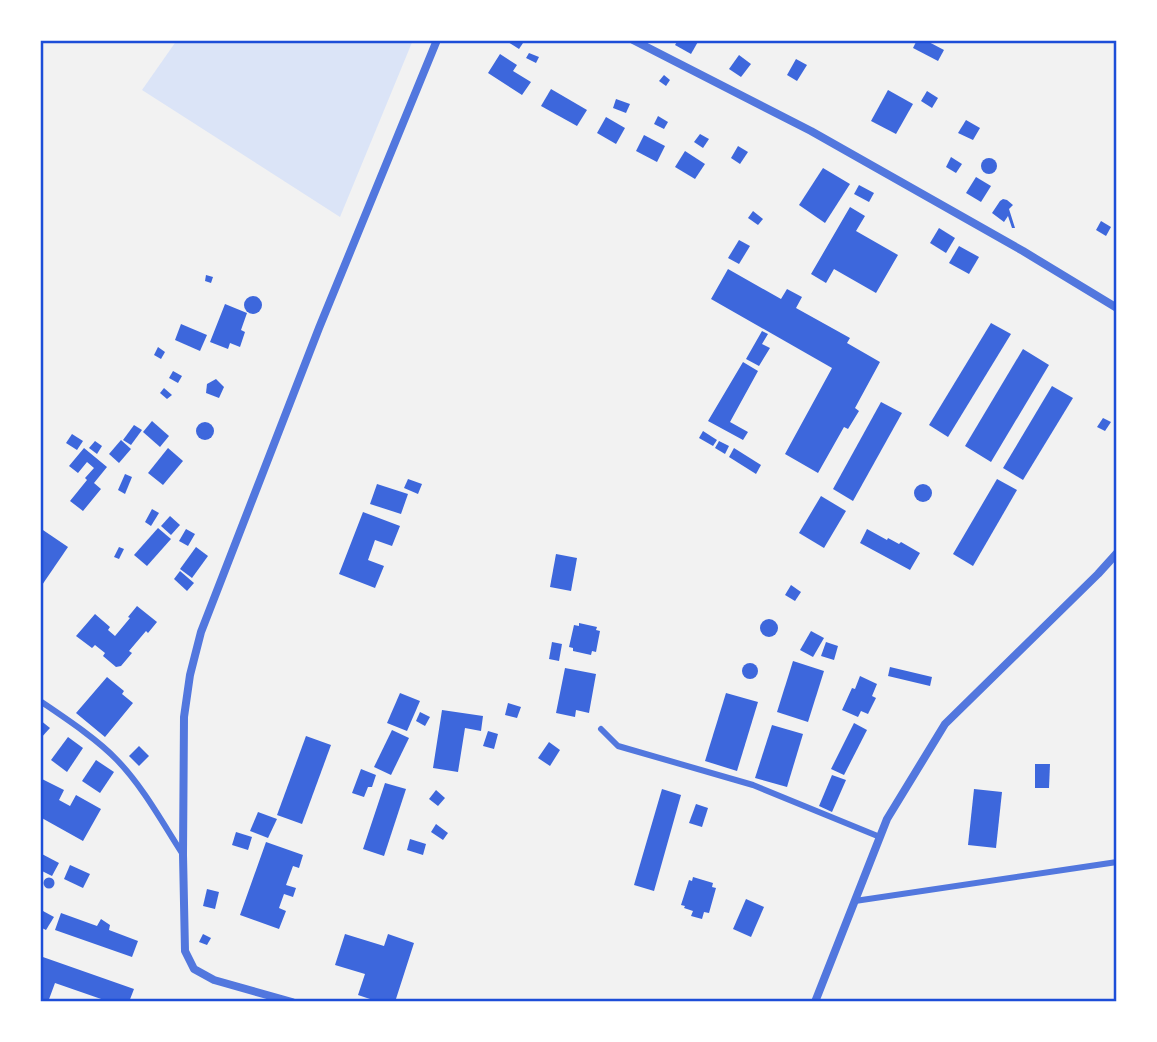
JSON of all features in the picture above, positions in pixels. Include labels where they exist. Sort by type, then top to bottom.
[{"type":"street","points":[[292,1002],[214,980],[194,969],[185,951],[184,718],[190,675],[201,632],[318,328],[437,40]]},
{"type":"street","points":[[633,40],[811,131],[1023,251],[1117,308]]},
{"type":"street","points":[[815,1002],[887,818],[945,724],[1117,553]]},
{"type":"street","points":[[40,701],[116,759],[183,855]]},
{"type":"street","points":[[601,729],[618,746],[752,785],[880,837]]},
{"type":"street","points":[[855,901],[1117,862]]},
{"type":"shaded area","points":[[177,40],[413,40],[340,217],[142,90]]},
{"type":"building","points":[[505,40],[519,40],[523,43],[519,49]]},
{"type":"building","points":[[678,40],[699,40],[691,54],[675,45]]},
{"type":"building","points":[[917,40],[925,40],[944,50],[938,61],[913,48]]},
{"type":"building","points":[[529,53],[539,57],[536,63],[526,58]]},
{"type":"building","points":[[500,54],[517,65],[513,71],[531,82],[522,95],[488,73]]},
{"type":"building","points":[[739,55],[751,64],[741,77],[729,69]]},
{"type":"building","points":[[796,59],[807,65],[797,81],[787,75]]},
{"type":"building","points":[[664,75],[670,80],[666,86],[659,81]]},
{"type":"building","points":[[551,89],[587,110],[577,126],[541,106]]},
{"type":"building","points":[[888,90],[913,104],[896,134],[871,121]]},
{"type":"building","points":[[927,91],[938,98],[932,108],[921,101]]},
{"type":"building","points":[[616,99],[630,104],[626,113],[613,108]]},
{"type":"building","points":[[658,116],[668,122],[664,129],[654,124]]},
{"type":"building","points":[[606,117],[625,128],[616,144],[597,133]]},
{"type":"building","points":[[966,120],[980,128],[973,140],[958,133]]},
{"type":"building","points":[[700,134],[709,139],[703,148],[694,142]]},
{"type":"building","points":[[644,135],[665,146],[657,162],[636,151]]},
{"type":"building","points":[[738,146],[748,152],[740,164],[731,158]]},
{"type":"building","points":[[685,151],[705,164],[695,179],[675,167]]},
{"type":"building","points":[[951,157],[962,164],[956,173],[946,167]]},
{"type":"building","points":[[989,158],[997,166],[989,174],[981,166]]},
{"type":"building","points":[[823,168],[850,184],[825,223],[799,205]]},
{"type":"building","points":[[976,177],[991,186],[981,202],[966,193]]},
{"type":"building","points":[[859,185],[874,193],[869,202],[854,194]]},
{"type":"building","points":[[1003,199],[1013,205],[1009,209],[1015,228],[1012,228],[1008,216],[1004,222],[992,213]]},
{"type":"building","points":[[850,207],[865,216],[856,231],[898,255],[876,293],[834,269],[826,283],[811,274]]},
{"type":"building","points":[[753,211],[763,219],[758,225],[748,218]]},
{"type":"building","points":[[1101,221],[1111,227],[1106,236],[1096,230]]},
{"type":"building","points":[[939,228],[955,238],[946,253],[930,243]]},
{"type":"building","points":[[739,240],[750,246],[739,264],[728,258]]},
{"type":"building","points":[[959,246],[979,257],[969,274],[949,263]]},
{"type":"building","points":[[728,269],[781,299],[787,289],[802,297],[796,308],[850,338],[847,343],[880,362],[855,408],[859,411],[848,429],[844,427],[818,473],[785,454],[832,368],[711,299]]},
{"type":"building","points":[[206,275],[213,277],[211,283],[205,281]]},
{"type":"building","points":[[253,296],[259,299],[262,305],[259,311],[253,314],[247,311],[244,305],[247,299]]},
{"type":"building","points":[[225,304],[247,313],[241,330],[245,332],[240,347],[230,343],[228,349],[210,342]]},
{"type":"building","points":[[991,323],[1011,334],[948,437],[929,425]]},
{"type":"building","points":[[181,324],[207,335],[200,351],[175,340]]},
{"type":"building","points":[[762,331],[768,334],[762,344],[770,348],[759,366],[746,359]]},
{"type":"building","points":[[158,347],[165,352],[161,359],[154,355]]},
{"type":"building","points":[[1023,349],[1049,365],[991,462],[965,446]]},
{"type":"building","points":[[743,362],[758,371],[730,422],[748,432],[743,440],[708,421]]},
{"type":"building","points":[[173,371],[182,376],[178,383],[169,378]]},
{"type":"building","points":[[216,379],[224,387],[219,398],[206,393],[207,384]]},
{"type":"building","points":[[1052,386],[1073,398],[1023,480],[1003,468]]},
{"type":"building","points":[[164,388],[172,395],[167,399],[160,393]]},
{"type":"building","points":[[881,402],[902,413],[853,501],[833,489]]},
{"type":"building","points":[[1103,418],[1111,422],[1105,431],[1097,427]]},
{"type":"building","points":[[152,421],[169,436],[160,447],[143,432]]},
{"type":"building","points":[[205,422],[211,425],[214,431],[211,437],[205,440],[199,437],[196,431],[199,425]]},
{"type":"building","points":[[134,425],[142,430],[131,445],[123,440]]},
{"type":"building","points":[[703,431],[717,440],[713,446],[699,438]]},
{"type":"building","points":[[72,434],[83,441],[77,450],[66,443]]},
{"type":"building","points":[[121,440],[131,449],[119,463],[109,454]]},
{"type":"building","points":[[95,441],[102,446],[97,454],[89,448]]},
{"type":"building","points":[[719,441],[729,446],[725,454],[715,448]]},
{"type":"building","points":[[84,448],[107,467],[94,483],[101,489],[83,511],[70,501],[94,468],[87,462],[78,473],[69,466]]},
{"type":"building","points":[[168,448],[183,461],[163,485],[148,473]]},
{"type":"building","points":[[734,448],[761,465],[756,474],[729,457]]},
{"type":"building","points":[[125,474],[132,477],[125,494],[118,490]]},
{"type":"building","points":[[408,479],[422,484],[418,494],[404,488]]},
{"type":"building","points":[[997,479],[1017,490],[973,566],[953,554]]},
{"type":"building","points":[[377,484],[408,494],[401,514],[370,504]]},
{"type":"building","points":[[923,484],[929,487],[932,493],[929,499],[923,502],[917,499],[914,493],[917,487]]},
{"type":"building","points":[[821,496],[846,511],[824,548],[799,533]]},
{"type":"building","points":[[152,509],[159,513],[151,526],[145,522]]},
{"type":"building","points":[[363,512],[400,526],[392,546],[375,540],[368,560],[384,566],[375,588],[339,574]]},
{"type":"building","points":[[170,516],[180,525],[171,535],[161,526]]},
{"type":"building","points":[[40,528],[68,547],[40,588]]},
{"type":"building","points":[[158,528],[171,539],[147,566],[134,555]]},
{"type":"building","points":[[186,529],[195,534],[188,546],[179,541]]},
{"type":"building","points":[[867,529],[887,540],[888,538],[899,544],[901,542],[920,553],[910,570],[860,543]]},
{"type":"building","points":[[119,547],[124,549],[119,559],[114,557]]},
{"type":"building","points":[[196,547],[208,556],[192,578],[180,569]]},
{"type":"building","points":[[556,554],[577,558],[571,591],[550,587]]},
{"type":"building","points":[[180,571],[194,583],[187,591],[174,579]]},
{"type":"building","points":[[791,585],[801,592],[795,601],[785,595]]},
{"type":"building","points":[[137,606],[157,622],[129,651],[132,653],[121,666],[116,667],[95,645],[92,648],[76,636],[95,614],[110,627],[108,630],[115,636]]},
{"type":"building","points":[[769,619],[775,622],[778,628],[775,634],[769,637],[763,634],[760,628],[763,622]]},
{"type":"building","points":[[579,623],[597,627],[596,630],[600,631],[596,652],[592,651],[591,655],[573,651],[573,648],[569,647],[574,625],[579,626]]},
{"type":"building","points":[[811,631],[824,638],[813,657],[800,650]]},
{"type":"building","points":[[552,642],[562,644],[559,661],[549,659]]},
{"type":"building","points":[[826,642],[838,646],[834,660],[821,656]]},
{"type":"building","points":[[793,661],[824,671],[808,722],[777,712]]},
{"type":"building","points":[[747,663],[753,663],[758,671],[756,677],[747,679],[742,674],[742,668]]},
{"type":"building","points":[[890,667],[932,677],[930,686],[888,676]]},
{"type":"building","points":[[565,668],[596,674],[589,713],[576,710],[575,717],[556,713]]},
{"type":"building","points":[[860,676],[877,684],[872,696],[876,698],[868,714],[861,711],[858,717],[842,710]]},
{"type":"building","points":[[107,677],[124,691],[122,694],[133,703],[105,737],[76,713]]},
{"type":"building","points":[[400,693],[420,701],[407,731],[387,723]]},
{"type":"building","points":[[726,693],[758,702],[737,771],[705,761]]},
{"type":"building","points":[[508,703],[521,707],[517,718],[505,715]]},
{"type":"building","points":[[442,710],[483,716],[481,731],[465,728],[458,772],[433,768]]},
{"type":"building","points":[[420,712],[430,717],[425,726],[416,721]]},
{"type":"building","points":[[40,720],[50,728],[40,739]]},
{"type":"building","points":[[854,723],[867,730],[844,775],[831,769]]},
{"type":"building","points":[[772,725],[803,734],[787,787],[755,778]]},
{"type":"building","points":[[392,730],[409,738],[391,775],[374,767]]},
{"type":"building","points":[[488,731],[498,734],[494,749],[483,746]]},
{"type":"building","points":[[306,736],[331,745],[302,824],[277,815]]},
{"type":"building","points":[[68,737],[83,748],[67,772],[51,760]]},
{"type":"building","points":[[549,742],[560,750],[550,766],[538,758]]},
{"type":"building","points":[[139,746],[149,756],[139,766],[129,756]]},
{"type":"building","points":[[96,760],[114,772],[100,793],[82,781]]},
{"type":"building","points":[[1035,764],[1050,764],[1049,788],[1035,788]]},
{"type":"building","points":[[361,769],[376,775],[372,787],[368,787],[364,797],[352,793]]},
{"type":"building","points":[[832,775],[846,780],[832,812],[819,806]]},
{"type":"building","points":[[40,778],[64,790],[59,800],[70,806],[76,795],[101,809],[83,841],[40,817]]},
{"type":"building","points":[[385,783],[406,789],[384,856],[363,849]]},
{"type":"building","points":[[662,789],[681,795],[654,891],[634,885]]},
{"type":"building","points":[[974,789],[1002,792],[996,848],[968,845]]},
{"type":"building","points":[[436,790],[445,798],[438,806],[429,799]]},
{"type":"building","points":[[696,804],[708,808],[702,827],[689,823]]},
{"type":"building","points":[[258,812],[277,819],[268,838],[250,831]]},
{"type":"building","points":[[436,824],[448,833],[443,840],[431,832]]},
{"type":"building","points":[[236,832],[252,837],[248,850],[232,845]]},
{"type":"building","points":[[410,839],[426,844],[423,855],[407,850]]},
{"type":"building","points":[[266,842],[303,855],[299,868],[293,866],[286,885],[296,888],[293,897],[284,894],[279,908],[286,911],[279,929],[240,915]]},
{"type":"building","points":[[40,853],[59,863],[52,876],[40,870]]},
{"type":"building","points":[[70,865],[90,874],[83,888],[64,879]]},
{"type":"building","points":[[693,877],[713,883],[712,887],[716,888],[709,913],[704,912],[702,919],[691,916],[693,911],[681,905],[689,880],[692,881]]},
{"type":"building","points":[[49,878],[53,879],[53,887],[49,888],[45,887],[44,883],[45,879]]},
{"type":"building","points":[[207,889],[219,892],[215,909],[203,906]]},
{"type":"building","points":[[746,899],[764,907],[751,937],[733,929]]},
{"type":"building","points":[[43,911],[54,917],[46,930],[40,927]]},
{"type":"building","points":[[61,913],[97,926],[101,919],[110,925],[109,930],[138,941],[132,957],[55,930]]},
{"type":"building","points":[[203,934],[211,938],[207,945],[199,942]]},
{"type":"building","points":[[345,934],[384,946],[388,934],[414,943],[395,1002],[379,1002],[358,995],[365,974],[335,965]]},
{"type":"building","points":[[40,956],[134,989],[129,1002],[103,1002],[104,1000],[55,983],[48,1002],[40,1002]]}]
